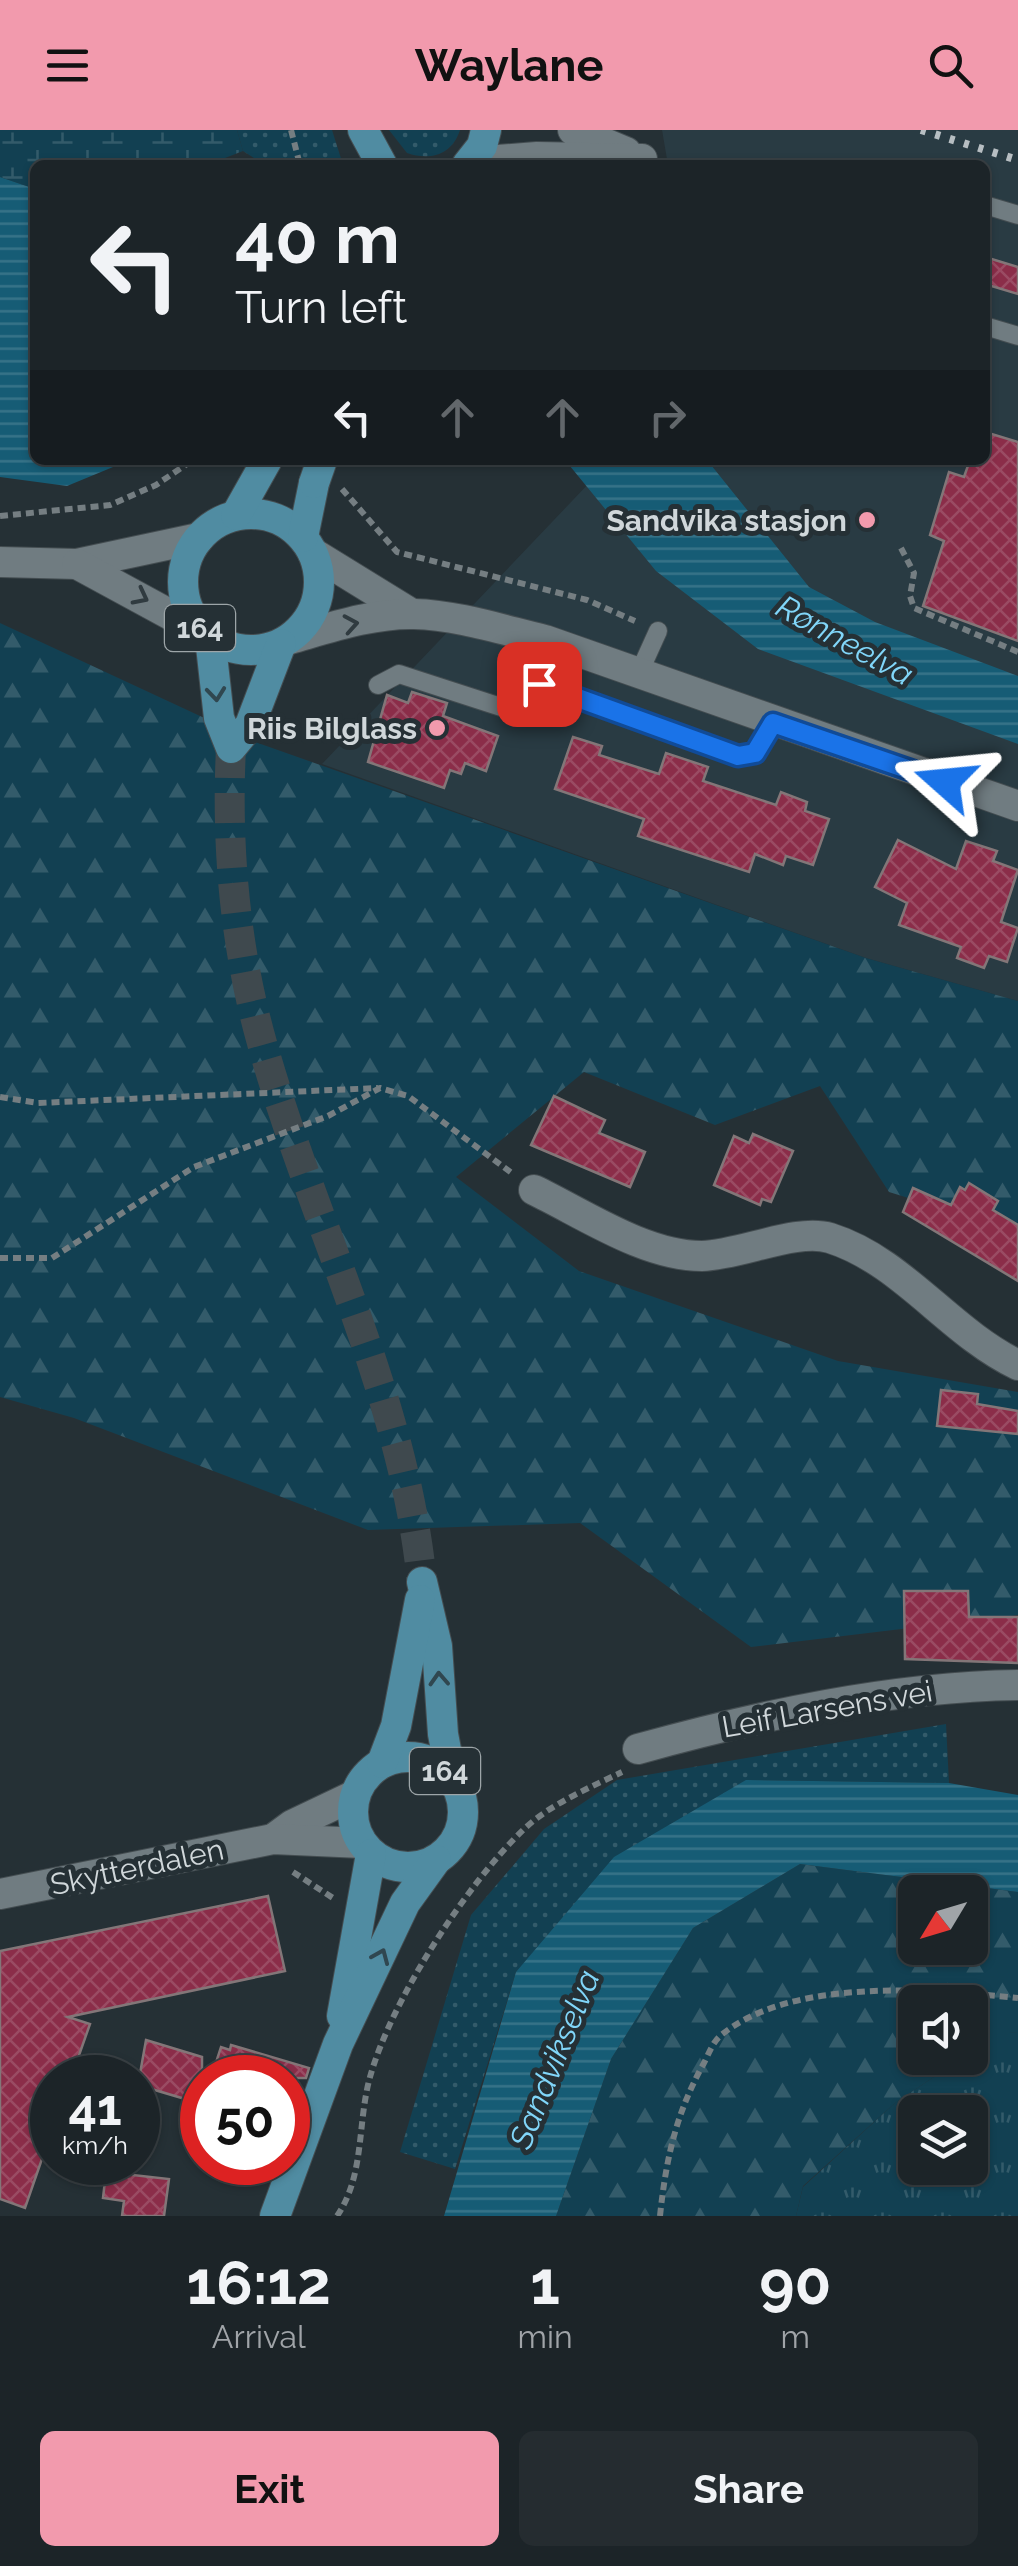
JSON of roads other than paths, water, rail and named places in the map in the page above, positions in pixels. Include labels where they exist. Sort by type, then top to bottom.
[{"type":"main road","points":[[471,160],[486,130]]},
{"type":"main road","points":[[236,516],[264,465]]},
{"type":"main road","name":"164","points":[[207,635],[219,718],[232,748],[250,725],[286,642],[308,622],[318,600],[320,576],[308,545],[318,471]]},
{"type":"main road","points":[[198,538],[216,524],[236,516],[272,517],[308,545]]},
{"type":"main road","name":"164","points":[[198,538],[188,556],[184,586],[192,616],[207,635],[244,651],[286,642]]},
{"type":"main road","name":"164","points":[[275,2216],[338,2044],[405,1903],[436,1860],[450,1849],[463,1822],[463,1802],[451,1776],[443,1734],[437,1646],[422,1582],[396,1726],[382,1763],[364,1779],[356,1795],[354,1822],[367,1848],[338,2044]]},
{"type":"main road","name":"164","points":[[382,1763],[419,1758],[451,1776]]},
{"type":"main road","points":[[367,1848],[396,1866],[415,1867],[436,1860]]},
{"type":"street","points":[[573,130],[642,160]]},
{"type":"street","points":[[0,562],[78,564],[198,538]]},
{"type":"street","points":[[308,545],[412,614]]},
{"type":"street","points":[[78,564],[207,635]]},
{"type":"street","points":[[286,642],[341,625],[412,614],[545,640],[1018,806]]},
{"type":"street","points":[[534,1190],[668,1253],[734,1254],[806,1236],[827,1237],[883,1264],[970,1339],[1018,1365]]},
{"type":"street","name":"Leif Larsens vei","points":[[638,1749],[771,1715],[956,1686],[1018,1684]]},
{"type":"street","name":"Skytterdalen","points":[[273,1839],[292,1824],[356,1795]]},
{"type":"street","name":"Skytterdalen","points":[[0,1894],[273,1839],[367,1848]]},
{"type":"lane","points":[[990,207],[1018,215]]},
{"type":"lane","points":[[990,328],[1018,336]]},
{"type":"lane","points":[[639,673],[658,631]]},
{"type":"lane","points":[[378,684],[398,674],[500,706],[519,706],[539,684],[545,640]]},
{"type":"lane","points":[[539,684],[738,756],[755,753],[773,723]]},
{"type":"water","points":[[0,177],[30,187],[30,465],[118,465],[67,486],[0,477]]},
{"type":"water","name":"Rønneelva","points":[[569,465],[711,465],[809,587],[875,622],[1018,676],[1018,744],[758,649],[656,571]]},
{"type":"water","name":"Sandvikselva","points":[[746,1780],[949,1783],[1018,1795],[1018,1892],[988,1888],[988,1875],[898,1877],[800,1864],[693,1928],[611,2059],[556,2216],[444,2216],[516,1972],[614,1857]]},
{"type":"tunnel","points":[[231,748],[234,897],[253,1007],[283,1111],[354,1310],[396,1443],[412,1512],[422,1582]]},
{"type":"railway","points":[[921,130],[1018,160]]},
{"type":"place","name":"Sandvika stasjon","points":[[867,520]]},
{"type":"place","name":"Riis Bilglass","points":[[437,728]]}]
